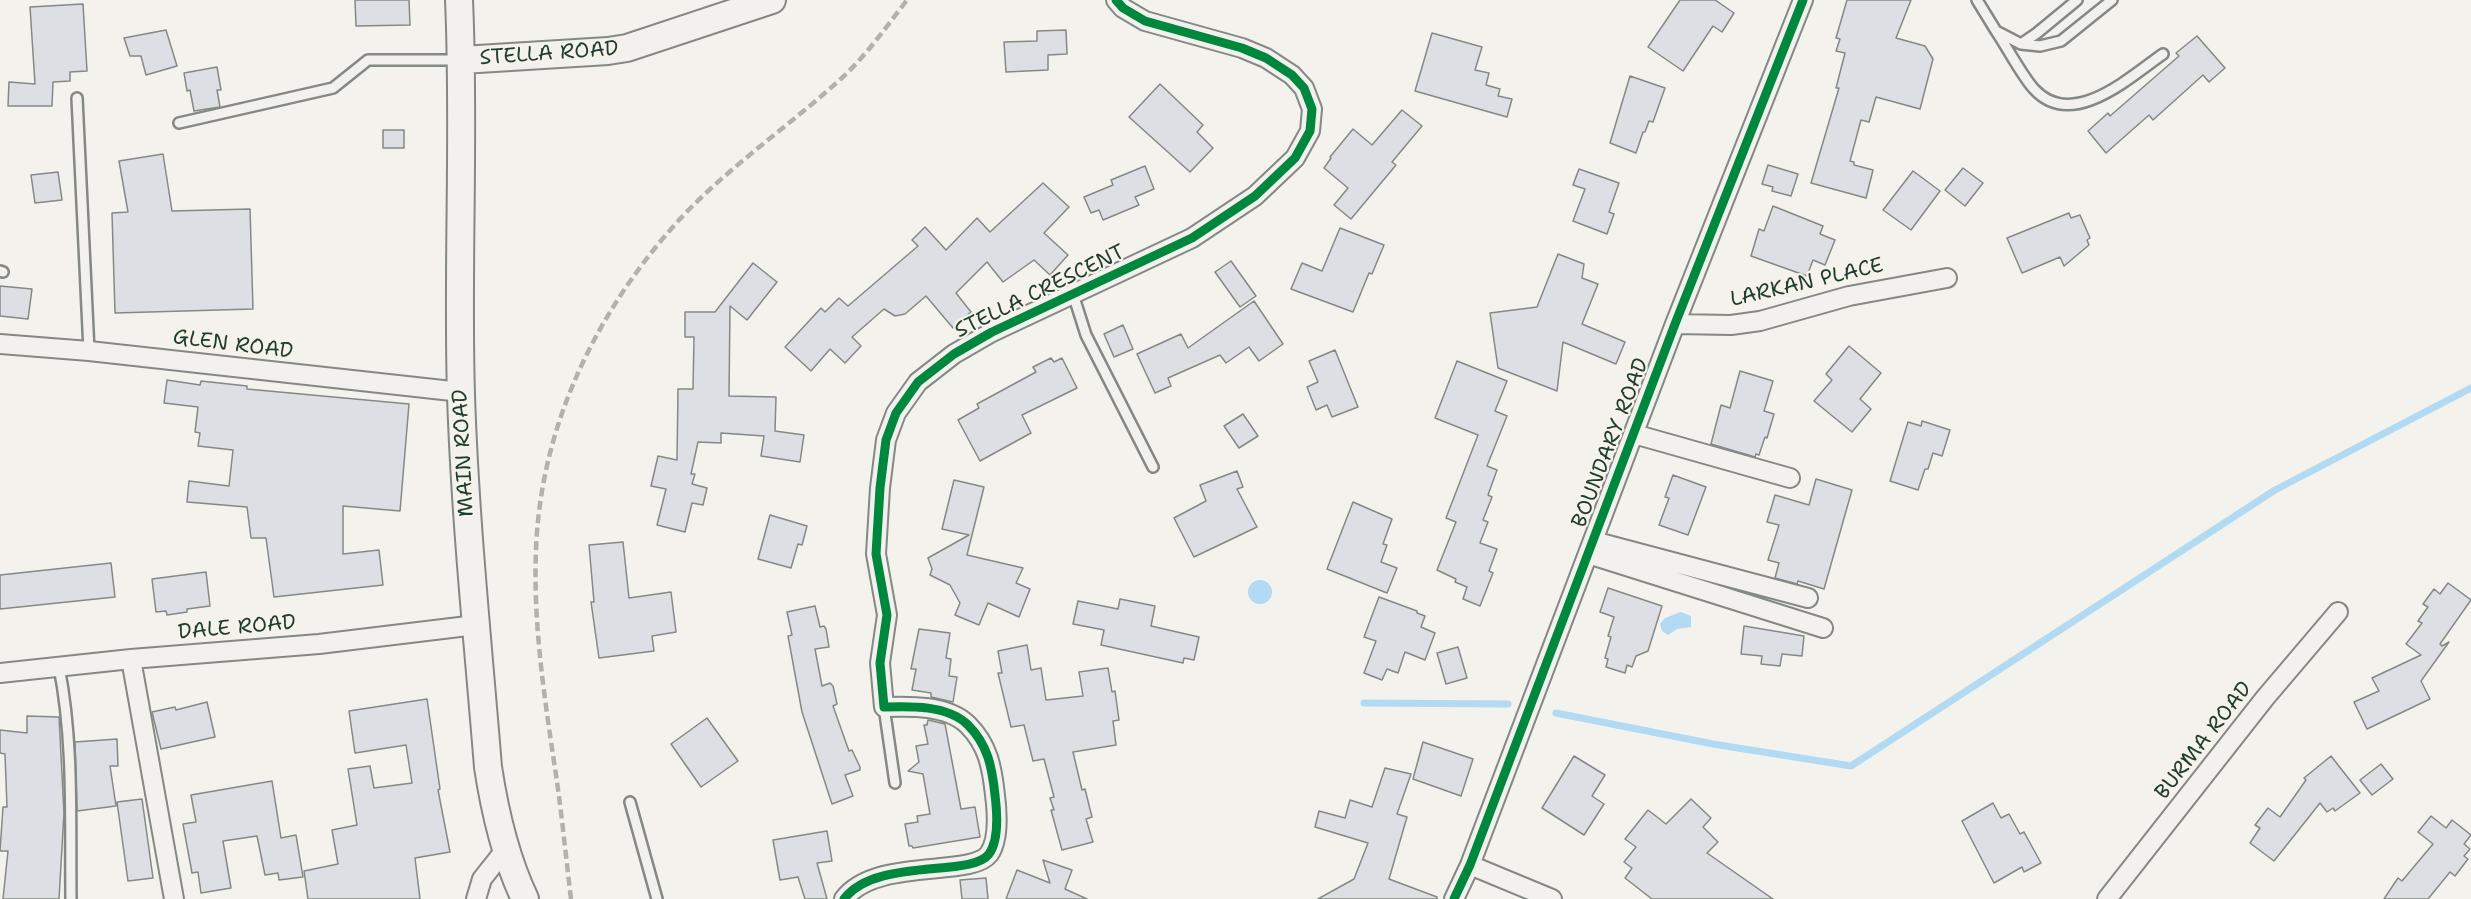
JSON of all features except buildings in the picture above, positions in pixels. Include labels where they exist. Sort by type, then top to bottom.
[{"type":"main road","name":"MAIN ROAD","points":[[459,0],[462,60],[461,392],[465,486],[488,767],[505,850],[525,899]]},
{"type":"main road","name":"STELLA ROAD","points":[[462,60],[598,52],[627,48],[772,0]]},
{"type":"street","name":"STELLA CRESCENT","points":[[884,707],[880,663],[887,615],[876,554],[886,440],[896,413],[918,382],[954,354],[992,332],[1192,238],[1255,196],[1295,158],[1310,130],[1312,109],[1304,88],[1292,75],[1266,58],[1242,48],[1145,21],[1123,8],[1116,0]]},
{"type":"street","name":"BOUNDARY ROAD","points":[[1454,899],[1470,865],[1675,324],[1803,0]]},
{"type":"street","name":"LARKAN PLACE","points":[[1675,324],[1731,325],[1760,321],[1849,296],[1947,278]]},
{"type":"street","name":"GLEN ROAD","points":[[0,344],[89,351],[461,392]]},
{"type":"street","points":[[1634,434],[1790,478]]},
{"type":"street","points":[[1590,548],[1808,598]]},
{"type":"street","points":[[1590,548],[1823,628]]},
{"type":"street","name":"BURMA ROAD","points":[[2107,899],[2265,698],[2338,612]]},
{"type":"street","name":"DALE ROAD","points":[[0,673],[131,659],[319,644],[476,625]]},
{"type":"street","points":[[131,659],[174,899]]},
{"type":"street","points":[[844,899],[849,893],[870,880],[899,872],[977,862],[990,852],[994,841],[996,799],[984,743],[965,722],[953,716],[913,706],[884,707]]},
{"type":"street","points":[[476,899],[482,879],[505,850]]},
{"type":"street","points":[[1470,865],[1552,899]]},
{"type":"lane","points":[[1977,0],[2034,89],[2049,101],[2064,106],[2085,102],[2110,91],[2163,54]]},
{"type":"lane","points":[[2021,44],[2077,0]]},
{"type":"lane","points":[[1996,31],[2021,44],[2040,46],[2061,41],[2112,0]]},
{"type":"lane","points":[[178,123],[333,88],[368,60],[462,60]]},
{"type":"lane","points":[[77,98],[89,351]]},
{"type":"lane","points":[[1073,294],[1086,335],[1154,467]]},
{"type":"lane","points":[[59,667],[64,693],[68,765],[71,899]]},
{"type":"lane","points":[[884,707],[895,783]]},
{"type":"lane","points":[[630,802],[657,899]]},
{"type":"water","points":[[1260,580],[1269,583],[1272,592],[1269,601],[1260,604],[1251,601],[1248,592],[1251,583]]},
{"type":"water","points":[[1681,612],[1691,616],[1691,627],[1677,629],[1668,635],[1662,631],[1660,624],[1665,618]]},
{"type":"waterway","points":[[1556,713],[1713,744],[1851,766],[2275,490],[2471,388]]},
{"type":"waterway","points":[[1364,703],[1508,704]]},
{"type":"railway","points":[[571,899],[543,684],[536,593],[537,532],[542,488],[565,404],[602,325],[625,288],[651,253],[698,200],[844,76],[869,49],[907,0]]},
{"type":"cycle path","points":[[844,899],[859,886],[878,878],[979,861],[989,854],[996,833],[996,802],[990,766],[985,749],[968,725],[960,718],[939,710],[884,707],[880,663],[887,615],[876,554],[886,440],[896,413],[918,382],[954,354],[992,332],[1192,238],[1255,196],[1295,158],[1310,131],[1312,109],[1304,88],[1292,75],[1266,58],[1242,48],[1145,21],[1123,8],[1116,0]]},
{"type":"cycle path","points":[[1454,899],[1470,865],[1675,324],[1803,0]]}]
